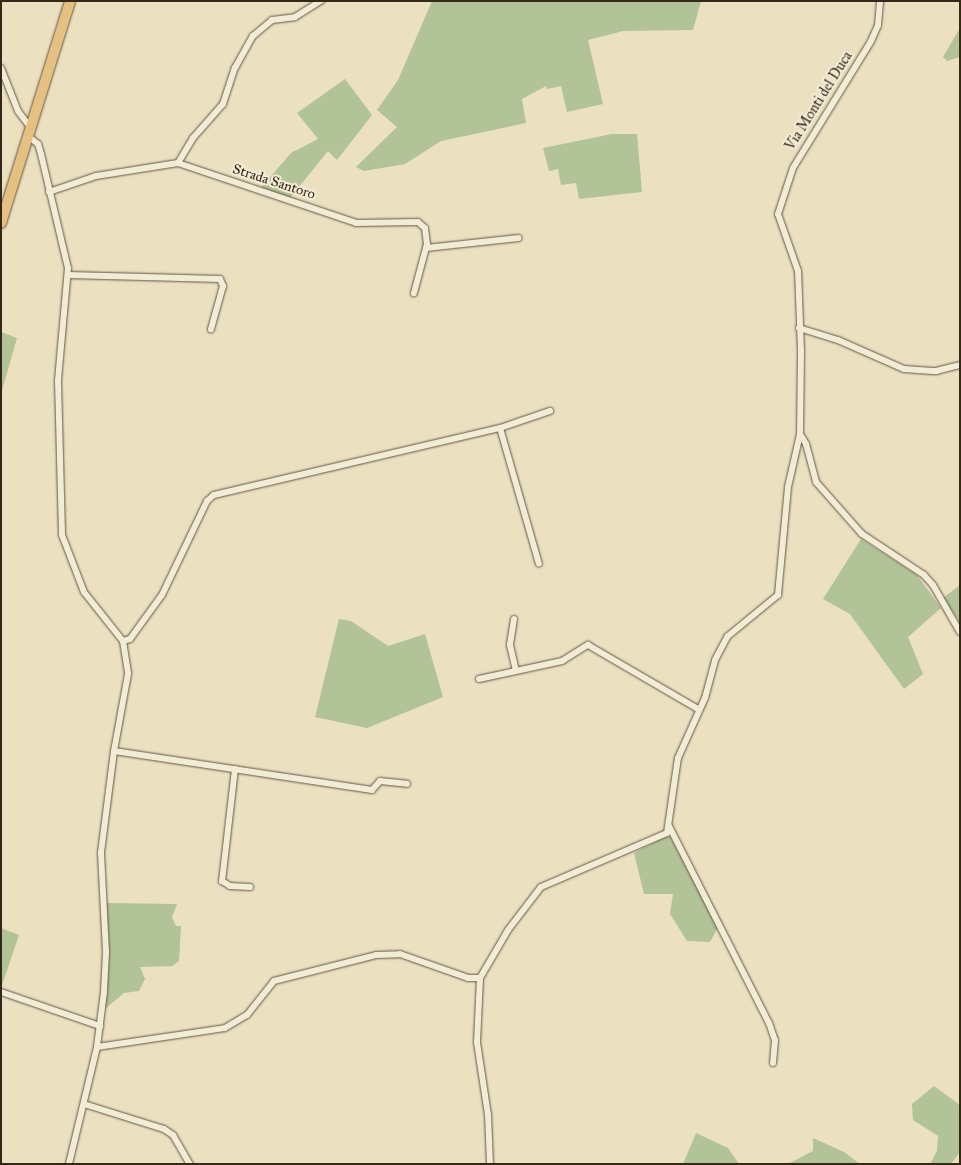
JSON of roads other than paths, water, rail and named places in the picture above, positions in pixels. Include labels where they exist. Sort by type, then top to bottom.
[{"type":"main road","points":[[1,223],[70,1]]},
{"type":"street","points":[[178,164],[193,138],[223,104],[235,68],[253,36],[272,20],[295,17],[321,1]]},
{"type":"street","name":"Via Monti del Duca","points":[[799,328],[798,271],[778,214],[793,168],[871,41],[878,25],[880,1]]},
{"type":"street","points":[[1,68],[18,111],[38,144],[64,245],[68,275],[58,381],[62,535],[84,592],[124,641],[128,674],[114,751],[102,853],[106,952],[100,1026],[97,1047],[69,1164]]},
{"type":"street","name":"Strada Santoro","points":[[49,192],[96,176],[178,164],[356,223],[422,223],[426,232],[426,248],[414,293]]},
{"type":"street","points":[[426,248],[518,238]]},
{"type":"street","points":[[68,275],[220,279],[222,286],[211,329]]},
{"type":"street","points":[[490,1164],[488,1115],[477,1042],[480,978],[508,930],[541,887],[554,879],[662,837],[669,826],[678,758],[716,660],[728,636],[778,595],[788,487],[800,434],[799,328],[838,340],[904,369],[936,371],[960,365]]},
{"type":"street","points":[[124,641],[130,639],[162,595],[212,496],[500,428],[550,411]]},
{"type":"street","points":[[500,428],[539,564]]},
{"type":"street","points":[[800,434],[806,444],[816,482],[862,534],[924,574],[933,585],[960,632]]},
{"type":"street","points":[[514,619],[510,645],[516,670]]},
{"type":"street","points":[[479,679],[572,658],[588,645],[698,709]]},
{"type":"street","points":[[114,751],[372,790],[380,781],[407,784]]},
{"type":"street","points":[[235,769],[222,881],[230,886],[250,887]]},
{"type":"street","points":[[669,826],[769,1023],[775,1040],[772,1063]]},
{"type":"street","points":[[97,1047],[225,1028],[247,1015],[274,981],[376,956],[400,954],[468,978],[480,978]]},
{"type":"street","points":[[1,992],[100,1026]]},
{"type":"street","points":[[84,1104],[164,1129],[180,1145],[190,1164]]}]
